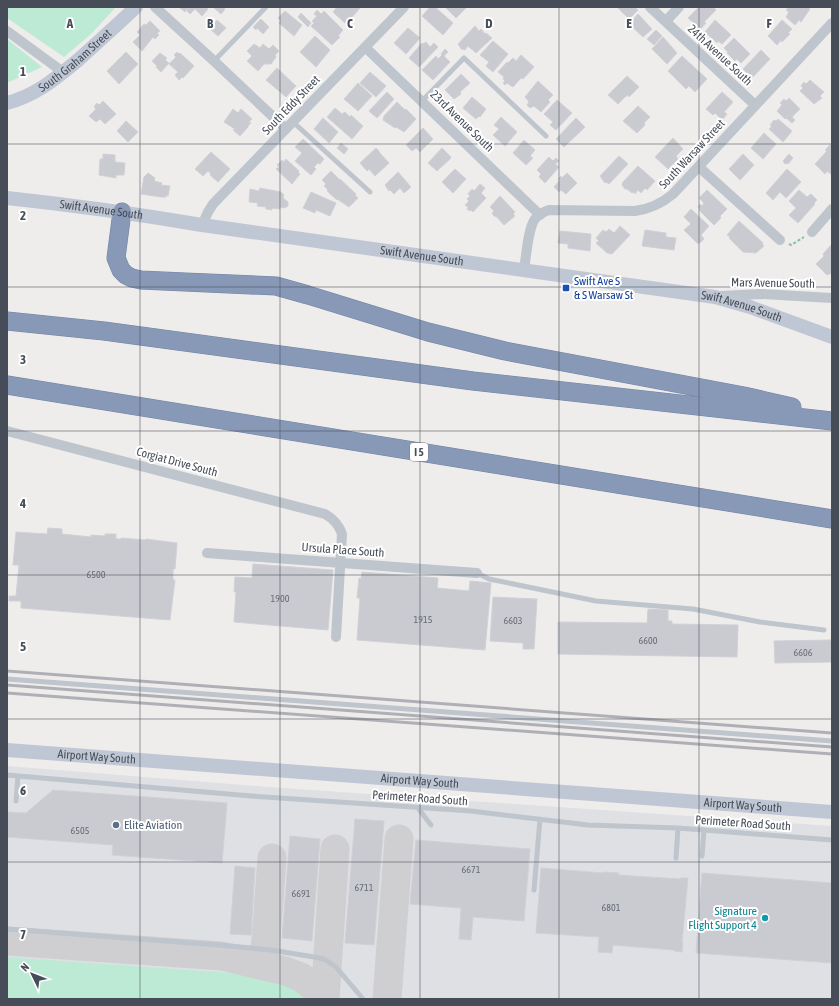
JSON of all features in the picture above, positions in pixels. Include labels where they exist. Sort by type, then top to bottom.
[{"type":"highway","points":[[122,212],[116,258],[121,270],[132,278],[141,280],[276,286],[428,332],[505,351],[744,396],[832,416]]},
{"type":"highway","points":[[7,321],[112,332],[473,381],[832,422]]},
{"type":"highway","name":"I 5","points":[[7,385],[832,519]]},
{"type":"highway","points":[[7,392],[45,392]]},
{"type":"street","name":"South Graham Street","points":[[7,103],[39,90],[100,41],[136,7]]},
{"type":"street","points":[[155,7],[289,126]]},
{"type":"street","name":"South Eddy Street","points":[[202,225],[213,204],[404,7]]},
{"type":"street","name":"24th Avenue South","points":[[650,7],[755,105]]},
{"type":"street","points":[[666,21],[679,7]]},
{"type":"street","name":"South Warsaw Street","points":[[540,215],[548,210],[646,210],[664,202],[832,23]]},
{"type":"street","points":[[7,31],[63,72]]},
{"type":"street","name":"23rd Avenue South","points":[[365,47],[540,215]]},
{"type":"street","points":[[699,166],[780,240]]},
{"type":"street","name":"Swift Avenue South","points":[[7,198],[122,212],[202,225],[715,297],[750,307],[832,337]]},
{"type":"street","points":[[812,232],[832,209]]},
{"type":"street","points":[[524,270],[532,226],[540,215]]},
{"type":"street","name":"Mars Avenue South","points":[[715,297],[761,294],[832,298]]},
{"type":"street","name":"Corgiat Drive South","points":[[7,431],[325,514],[337,523],[342,534],[341,563]]},
{"type":"street","name":"Ursula Place South","points":[[207,553],[478,573]]},
{"type":"street","points":[[336,637],[341,563]]},
{"type":"street","name":"Airport Way South","points":[[7,750],[832,812]]},
{"type":"lane","points":[[214,61],[266,7]]},
{"type":"lane","points":[[422,101],[464,58],[546,136]]},
{"type":"lane","points":[[289,126],[370,192]]},
{"type":"lane","points":[[478,573],[489,579],[596,601],[693,609],[760,622],[824,630]]},
{"type":"lane","points":[[7,679],[832,740]]},
{"type":"lane","name":"Perimeter Road South","points":[[7,775],[248,796],[471,812],[588,825],[678,828],[832,840]]},
{"type":"lane","points":[[16,801],[18,776]]},
{"type":"lane","points":[[418,808],[431,825]]},
{"type":"lane","points":[[534,890],[540,819]]},
{"type":"lane","points":[[676,858],[678,828]]},
{"type":"lane","points":[[702,856],[704,830]]},
{"type":"lane","points":[[7,929],[219,944],[314,957],[324,959],[336,967],[363,999]]},
{"type":"path","points":[[791,245],[812,232]]},
{"type":"shaded area","points":[[7,766],[268,787],[832,826],[832,999],[7,999]]},
{"type":"green space","points":[[7,7],[116,7],[91,34],[64,57],[7,18]]},
{"type":"green space","points":[[7,39],[42,67],[7,83]]},
{"type":"green space","points":[[7,957],[282,978],[302,984],[317,999],[7,999]]},
{"type":"building","points":[[179,7],[206,7],[208,9],[202,16],[195,9],[190,14],[187,11],[188,8],[185,12]]},
{"type":"building","points":[[213,7],[223,7],[225,9],[221,14]]},
{"type":"building","points":[[337,7],[361,7],[346,24],[333,12]]},
{"type":"building","points":[[430,7],[435,7],[453,23],[443,35],[422,16]]},
{"type":"building","points":[[445,7],[467,7],[456,18]]},
{"type":"building","points":[[617,7],[635,7],[638,10],[629,19]]},
{"type":"building","points":[[699,7],[713,7],[716,10],[704,22],[706,23],[698,32],[693,27],[695,24],[688,18]]},
{"type":"building","points":[[789,7],[807,7],[810,9],[801,22],[799,20],[795,25],[786,17],[789,12],[786,10]]},
{"type":"building","points":[[317,10],[321,14],[324,11],[343,30],[338,36],[340,37],[332,45],[311,26],[314,23],[312,21],[317,16],[314,14]]},
{"type":"building","points":[[285,11],[302,25],[294,36],[279,23],[281,21],[278,18]]},
{"type":"building","points":[[301,13],[311,23],[308,27],[298,17]]},
{"type":"building","points":[[638,14],[652,29],[643,37],[629,24]]},
{"type":"building","points":[[261,19],[269,27],[263,34],[257,28],[256,30],[253,27]]},
{"type":"building","points":[[217,20],[226,28],[218,36],[210,29]]},
{"type":"building","points":[[715,20],[731,35],[722,44],[718,41],[717,43],[705,32]]},
{"type":"building","points":[[782,20],[792,29],[788,33],[790,34],[782,42],[781,40],[777,45],[768,36]]},
{"type":"building","points":[[150,21],[160,31],[157,33],[159,35],[155,39],[153,37],[142,51],[133,42],[140,35],[137,32],[144,24],[146,25]]},
{"type":"building","points":[[475,26],[479,31],[481,29],[485,34],[486,33],[492,38],[476,53],[468,46],[465,50],[462,50],[458,44]]},
{"type":"building","points":[[408,28],[420,38],[406,54],[394,43]]},
{"type":"building","points":[[656,30],[662,36],[654,45],[647,39]]},
{"type":"building","points":[[315,36],[330,50],[316,67],[300,52]]},
{"type":"building","points":[[663,37],[677,53],[667,64],[652,49]]},
{"type":"building","points":[[734,38],[750,54],[741,63],[737,59],[735,61],[724,48]]},
{"type":"building","points":[[493,41],[508,54],[493,72],[486,66],[489,62],[480,55]]},
{"type":"building","points":[[426,42],[430,47],[434,43],[438,47],[419,67],[409,58],[422,43],[423,44]]},
{"type":"building","points":[[254,44],[260,48],[263,44],[269,49],[273,45],[279,51],[275,55],[276,57],[271,64],[264,64],[258,71],[247,61],[252,56],[247,51]]},
{"type":"building","points":[[445,49],[448,52],[444,56],[450,62],[433,80],[422,70],[436,56],[438,59]]},
{"type":"building","points":[[761,50],[770,59],[752,78],[743,69]]},
{"type":"building","points":[[126,52],[138,64],[119,84],[107,71]]},
{"type":"building","points":[[177,52],[194,66],[183,78],[182,77],[179,80],[175,75],[178,72],[169,64],[176,57],[174,55]]},
{"type":"building","points":[[160,53],[167,58],[165,60],[169,63],[161,72],[152,61]]},
{"type":"building","points":[[521,55],[534,67],[513,87],[507,83],[505,85],[503,83],[505,81],[503,79],[504,77],[498,72],[507,62],[508,63],[513,58],[516,61]]},
{"type":"building","points":[[682,56],[707,79],[695,92],[689,86],[686,89],[668,71]]},
{"type":"building","points":[[277,68],[296,86],[286,97],[266,80]]},
{"type":"building","points":[[370,72],[386,86],[376,97],[360,83]]},
{"type":"building","points":[[461,74],[470,83],[460,92],[461,94],[454,99],[445,90]]},
{"type":"building","points":[[627,76],[639,87],[629,97],[628,95],[618,104],[608,95]]},
{"type":"building","points":[[810,80],[824,92],[820,96],[822,98],[814,104],[800,91],[803,88],[801,86],[804,82],[806,84]]},
{"type":"building","points":[[538,81],[553,95],[548,100],[550,102],[541,112],[534,106],[530,108],[527,105],[529,102],[525,97]]},
{"type":"building","points":[[358,83],[372,96],[358,111],[344,99]]},
{"type":"building","points":[[387,92],[394,99],[377,118],[369,111]]},
{"type":"building","points":[[722,92],[733,102],[724,112],[727,114],[722,120],[715,113],[713,115],[706,109]]},
{"type":"building","points":[[472,97],[486,109],[480,117],[479,116],[476,119],[463,108]]},
{"type":"building","points":[[789,98],[800,109],[792,117],[795,120],[792,123],[786,118],[785,119],[777,111],[782,105],[780,103],[784,99],[786,101]]},
{"type":"building","points":[[557,100],[572,113],[556,130],[550,125],[553,122],[544,114]]},
{"type":"building","points":[[103,101],[116,114],[105,124],[100,119],[96,122],[89,116],[96,109],[94,107],[97,103],[99,105]]},
{"type":"building","points":[[397,102],[416,119],[404,132],[383,120],[384,116]]},
{"type":"building","points":[[638,106],[650,117],[637,133],[623,121]]},
{"type":"building","points":[[335,108],[342,114],[345,112],[350,117],[351,115],[363,126],[352,139],[327,117]]},
{"type":"building","points":[[233,109],[238,113],[241,109],[252,119],[249,122],[251,123],[240,136],[233,130],[235,129],[224,122]]},
{"type":"building","points":[[501,117],[517,132],[505,146],[493,135],[499,129],[494,125]]},
{"type":"building","points":[[323,118],[338,132],[329,143],[314,129]]},
{"type":"building","points":[[576,118],[585,127],[564,147],[556,139]]},
{"type":"building","points":[[778,119],[792,131],[783,142],[769,129],[774,120],[776,121]]},
{"type":"building","points":[[126,121],[138,132],[128,142],[117,131]]},
{"type":"building","points":[[423,128],[433,139],[420,152],[416,148],[412,151],[406,145]]},
{"type":"building","points":[[764,133],[776,144],[763,159],[751,148]]},
{"type":"building","points":[[673,138],[683,149],[676,156],[678,159],[668,169],[655,157]]},
{"type":"building","points":[[303,139],[324,159],[320,164],[318,163],[314,167],[316,169],[311,175],[295,161],[302,153],[295,147]]},
{"type":"building","points":[[524,140],[535,150],[530,156],[533,158],[526,165],[513,153]]},
{"type":"building","points":[[341,143],[348,149],[344,154],[337,148]]},
{"type":"building","points":[[832,143],[832,175],[827,171],[825,174],[815,164]]},
{"type":"building","points":[[376,148],[389,163],[375,176],[369,169],[367,171],[360,163]]},
{"type":"building","points":[[442,148],[451,157],[437,171],[428,163]]},
{"type":"building","points":[[211,152],[230,169],[218,182],[210,175],[211,174],[208,171],[203,176],[195,169]]},
{"type":"building","points":[[103,154],[115,155],[115,162],[125,163],[124,175],[116,175],[116,178],[99,175],[100,159],[103,159]]},
{"type":"building","points":[[743,154],[754,165],[740,180],[729,169]]},
{"type":"building","points":[[789,154],[793,158],[788,164],[785,164],[783,161]]},
{"type":"building","points":[[619,156],[628,164],[609,184],[606,182],[605,183],[600,176]]},
{"type":"building","points":[[549,157],[553,161],[556,158],[559,161],[555,164],[559,167],[545,183],[539,177],[541,174],[537,170]]},
{"type":"building","points":[[286,159],[299,171],[298,172],[300,174],[292,184],[276,169],[279,167],[277,165],[282,160],[284,162]]},
{"type":"building","points":[[638,166],[655,181],[647,190],[645,188],[641,193],[638,190],[635,194],[634,192],[632,193],[625,189],[622,185]]},
{"type":"building","points":[[455,169],[466,179],[453,193],[442,182]]},
{"type":"building","points":[[787,169],[801,182],[786,198],[780,192],[773,200],[766,193]]},
{"type":"building","points":[[331,171],[339,179],[338,181],[340,179],[356,194],[355,195],[358,198],[349,207],[337,200],[327,191],[328,190],[324,186],[326,184],[322,180]]},
{"type":"building","points":[[398,172],[411,187],[404,193],[400,188],[394,194],[390,190],[389,191],[385,185]]},
{"type":"building","points":[[148,173],[155,178],[154,181],[162,183],[161,185],[170,186],[168,196],[166,195],[166,197],[161,197],[141,194],[144,177]]},
{"type":"building","points":[[567,173],[577,183],[566,194],[561,190],[559,192],[554,187],[560,180],[558,179],[561,176],[562,178]]},
{"type":"building","points":[[480,184],[485,188],[481,193],[486,198],[473,212],[467,209],[468,207],[465,205],[469,201],[467,199],[470,196],[468,194],[472,189],[474,191]]},
{"type":"building","points":[[260,188],[281,192],[284,195],[283,198],[288,202],[288,206],[284,208],[280,207],[280,209],[272,208],[272,210],[266,209],[266,207],[257,206],[258,203],[249,202],[250,189],[259,191]]},
{"type":"building","points":[[707,190],[727,209],[714,225],[699,210],[700,209],[698,207],[700,204],[702,206],[704,203],[699,198]]},
{"type":"building","points":[[799,190],[807,197],[811,194],[817,200],[798,223],[789,215],[796,208],[789,201]]},
{"type":"building","points":[[311,192],[336,203],[330,216],[316,210],[315,213],[303,208]]},
{"type":"building","points":[[500,196],[515,212],[513,214],[515,216],[504,225],[497,217],[494,216],[492,213],[494,211],[490,207]]},
{"type":"building","points":[[691,209],[709,226],[701,235],[704,239],[700,243],[697,243],[684,230],[691,224],[684,217]]},
{"type":"building","points":[[739,221],[763,243],[762,244],[764,246],[756,253],[743,252],[727,235]]},
{"type":"building","points":[[620,226],[630,235],[612,254],[607,253],[596,243],[599,241],[596,238],[603,230],[606,232],[609,229],[614,233]]},
{"type":"building","points":[[645,230],[666,233],[666,237],[676,238],[674,250],[642,246]]},
{"type":"building","points":[[560,231],[591,234],[590,251],[568,248],[568,244],[558,243]]},
{"type":"building","points":[[832,244],[832,273],[827,275],[816,264],[824,256],[823,254]]},
{"type":"building","points":[[48,528],[62,529],[62,534],[91,537],[91,535],[105,536],[105,534],[116,534],[116,539],[146,539],[177,543],[175,569],[173,569],[173,580],[175,580],[170,620],[21,608],[21,601],[9,601],[9,596],[16,596],[19,565],[13,565],[16,532],[47,534]]},
{"type":"building","points":[[253,564],[333,570],[328,630],[234,622],[236,592],[234,592],[235,577],[252,578]]},
{"type":"building","points":[[362,572],[438,578],[437,588],[469,591],[470,581],[491,583],[485,650],[357,640],[360,598],[357,598],[359,578],[361,579]]},
{"type":"building","points":[[493,597],[537,599],[534,649],[523,649],[523,643],[490,641]]},
{"type":"building","points":[[648,609],[668,610],[668,621],[672,621],[672,624],[738,625],[737,657],[558,654],[558,622],[647,623]]},
{"type":"building","points":[[832,640],[832,662],[775,663],[774,641]]},
{"type":"building","name":"Elite Aviation","points":[[53,790],[227,803],[222,863],[112,855],[113,845],[7,837],[7,812],[26,813]]},
{"type":"building","points":[[355,819],[384,821],[374,945],[345,943]]},
{"type":"building","points":[[290,836],[320,839],[312,941],[282,938]]},
{"type":"building","points":[[416,840],[530,849],[524,921],[473,917],[471,940],[459,939],[461,908],[410,904]]},
{"type":"building","points":[[235,866],[255,868],[251,935],[230,934]]},
{"type":"building","points":[[541,868],[619,873],[618,875],[680,879],[688,878],[682,952],[613,945],[612,953],[598,952],[599,937],[536,933]]},
{"type":"building","name":"Signature Flight Support 4","points":[[702,873],[832,883],[832,963],[696,953]]},
{"type":"taxiway","points":[[387,999],[399,839]]},
{"type":"taxiway","points":[[325,999],[335,849]]},
{"type":"taxiway","points":[[264,966],[272,858]]},
{"type":"taxiway","points":[[7,941],[222,956],[285,971],[301,977],[317,990],[325,999]]},
{"type":"railway","points":[[7,671],[832,733]]},
{"type":"railway","points":[[7,685],[832,747]]},
{"type":"railway","points":[[7,693],[832,754]]},
{"type":"place","name":"Swift Ave S & S Warsaw St","points":[[566,288]]},
{"type":"place","name":"Elite Aviation","points":[[116,825]]},
{"type":"place","name":"Signature Flight Support 4","points":[[765,918]]}]
